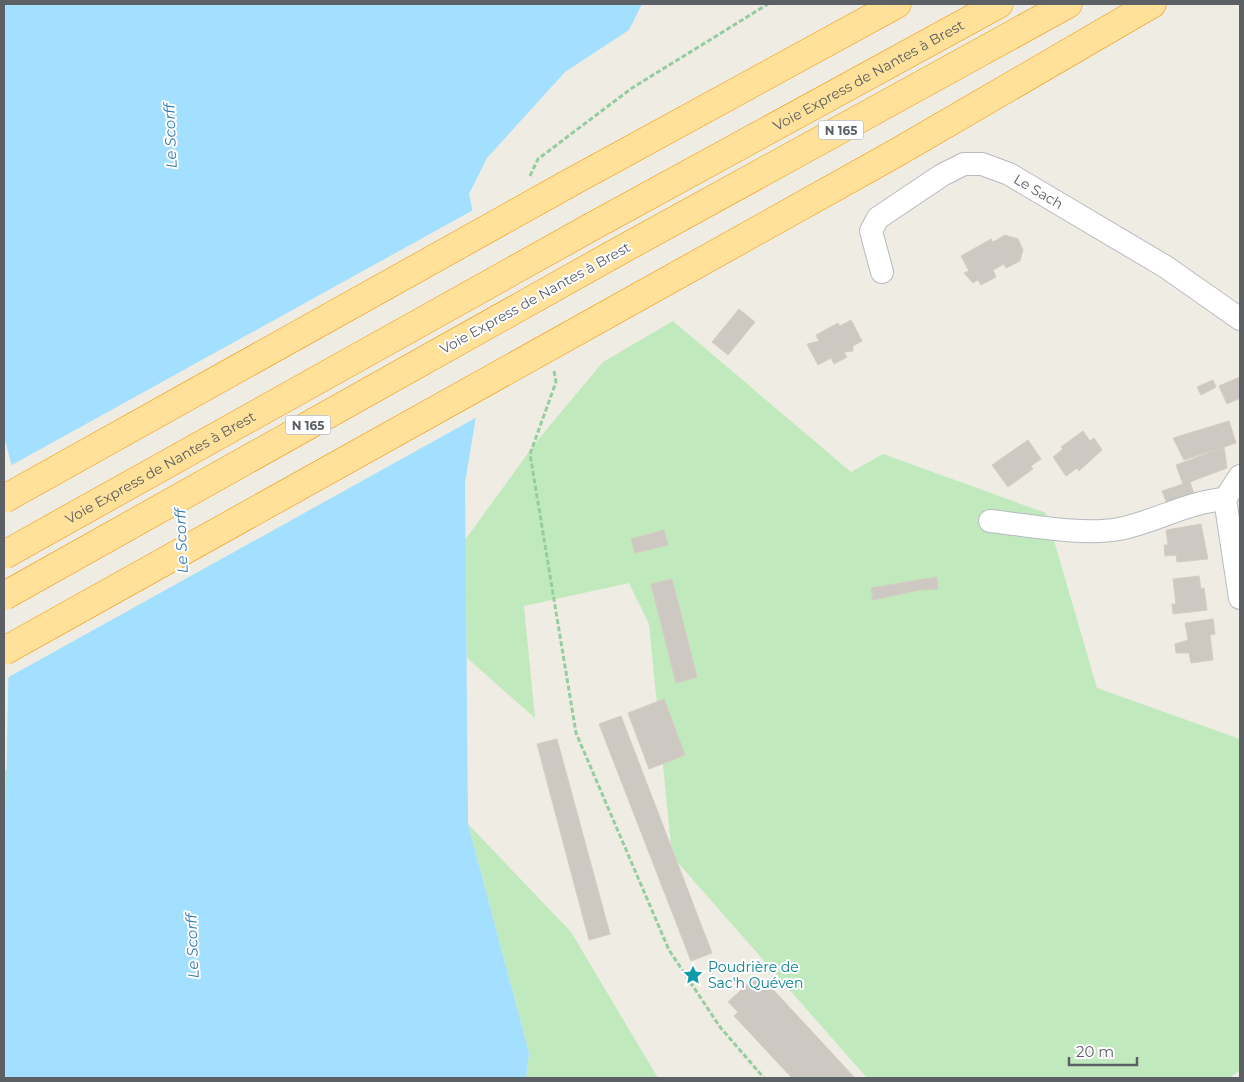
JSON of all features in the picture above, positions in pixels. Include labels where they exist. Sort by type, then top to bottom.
[{"type":"highway","points":[[4,499],[566,185],[897,4]]},
{"type":"highway","name":"Voie Express de Nantes à Brest","points":[[4,555],[593,226],[1000,4]]},
{"type":"highway","name":"Voie Express de Nantes à Brest","points":[[4,596],[612,255],[1068,4]]},
{"type":"highway","points":[[4,651],[887,158],[1152,4]]},
{"type":"street","name":"Le Sach","points":[[882,272],[871,231],[878,218],[942,175],[964,164],[982,164],[1009,174],[1166,267],[1240,319]]},
{"type":"street","points":[[1240,476],[1225,499],[1240,598]]},
{"type":"street","points":[[990,522],[1099,532],[1121,528],[1203,500],[1225,499]]},
{"type":"path","points":[[530,454],[576,733],[669,950],[720,1027],[764,1078]]},
{"type":"green space","points":[[673,321],[851,472],[883,454],[1046,513],[1097,688],[1240,739],[1240,1070],[1230,1078],[867,1078],[672,856],[649,624],[629,583],[524,606],[535,718],[467,658],[465,540],[536,442],[603,362]]},
{"type":"green space","points":[[8,769],[4,922],[4,771]]},
{"type":"green space","points":[[468,824],[571,932],[658,1078],[526,1078],[529,1053]]},
{"type":"water","name":"Le Scorff","points":[[4,4],[642,4],[629,30],[565,72],[487,158],[469,194],[483,261],[476,416],[465,483],[468,824],[529,1053],[526,1078],[4,1078],[4,922],[12,467],[4,436]]},
{"type":"pier","points":[[475,209],[485,261],[506,341],[479,416],[7,678],[10,466]]},
{"type":"building","points":[[1005,235],[1018,239],[1023,250],[1020,261],[1006,268],[1004,264],[993,270],[996,277],[981,285],[978,280],[973,283],[964,273],[969,271],[961,256],[991,239],[993,242]]},
{"type":"building","points":[[739,309],[755,322],[728,355],[712,342]]},
{"type":"building","points":[[851,320],[862,341],[853,346],[853,351],[844,352],[847,357],[834,364],[831,358],[818,365],[807,344],[819,341],[816,335],[838,323],[840,326]]},
{"type":"building","points":[[1240,377],[1240,398],[1227,404],[1219,386]]},
{"type":"building","points":[[1213,380],[1216,387],[1201,395],[1197,387]]},
{"type":"building","points":[[1229,421],[1236,443],[1184,460],[1173,438]]},
{"type":"building","points":[[1083,431],[1090,441],[1094,438],[1102,450],[1079,471],[1077,468],[1066,476],[1053,457],[1063,449],[1061,447]]},
{"type":"building","points":[[1028,440],[1041,459],[1031,466],[1033,469],[1008,487],[992,465]]},
{"type":"building","points":[[1224,447],[1227,468],[1190,482],[1194,494],[1167,504],[1162,491],[1183,484],[1176,465]]},
{"type":"building","points":[[1201,524],[1208,559],[1177,562],[1176,555],[1165,556],[1164,545],[1168,545],[1166,530]]},
{"type":"building","points":[[664,530],[668,545],[635,553],[631,539]]},
{"type":"building","points":[[1199,576],[1201,589],[1204,588],[1207,610],[1173,614],[1172,604],[1176,604],[1173,579]]},
{"type":"building","points":[[937,577],[938,589],[919,590],[873,600],[871,588]]},
{"type":"building","points":[[672,579],[697,677],[676,683],[651,584]]},
{"type":"building","points":[[1213,619],[1215,634],[1210,635],[1213,660],[1191,663],[1189,653],[1176,653],[1175,644],[1188,640],[1185,623]]},
{"type":"building","points":[[664,699],[685,755],[649,769],[628,713]]},
{"type":"building","points":[[621,716],[712,953],[691,961],[599,724]]},
{"type":"building","points":[[557,739],[610,934],[589,940],[537,744]]},
{"type":"building","points":[[754,978],[764,988],[768,984],[855,1078],[792,1078],[734,1016],[738,1012],[728,1002]]},
{"type":"place","name":"Poudrière de Sac'h Quéven","points":[[693,975]]}]
